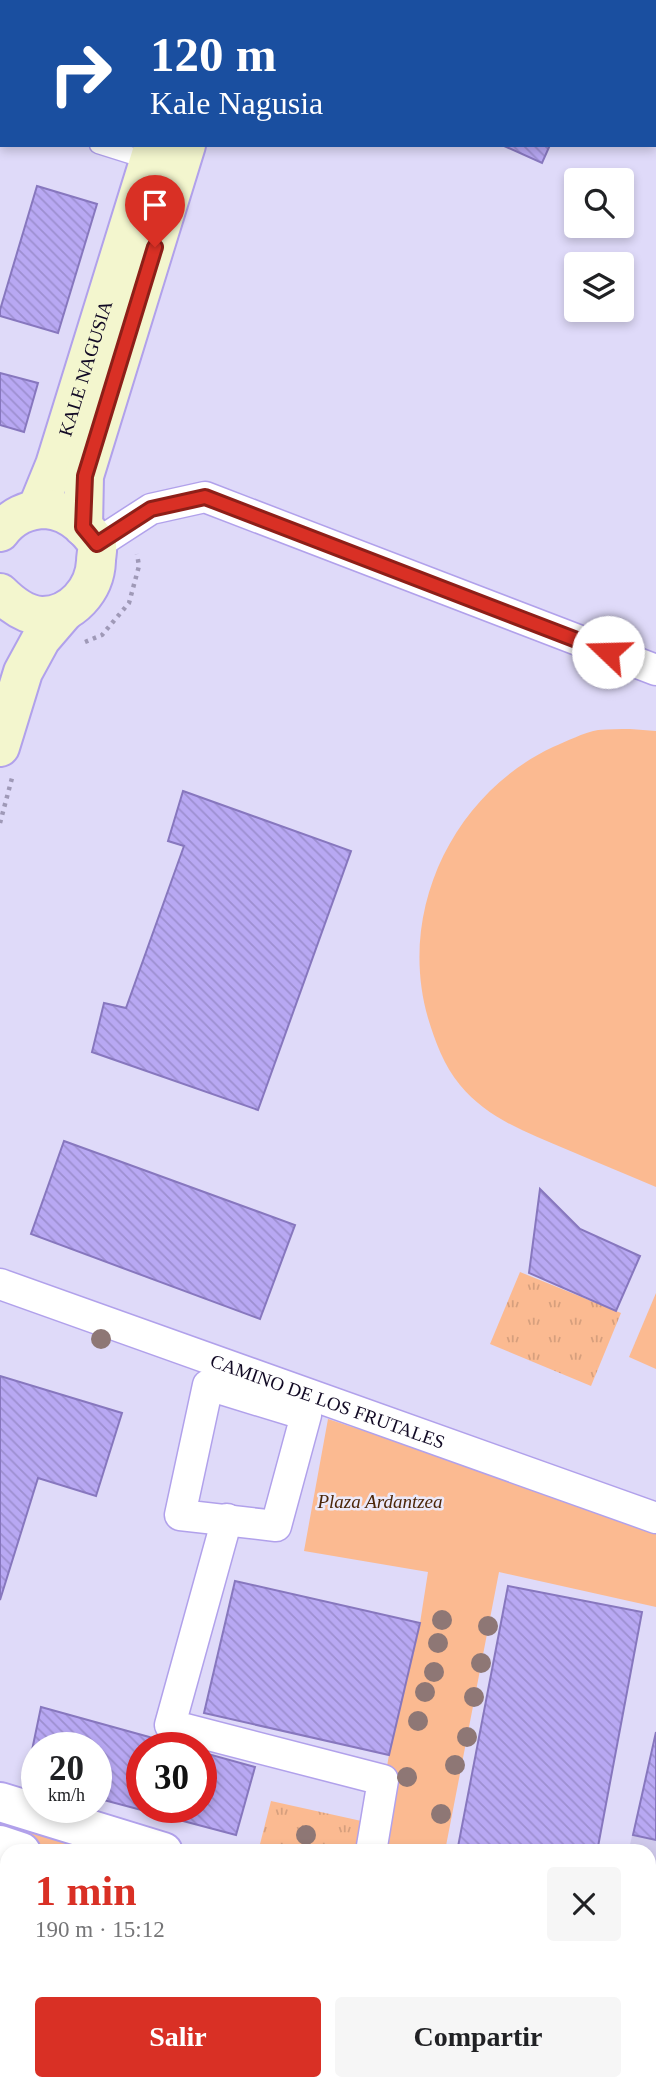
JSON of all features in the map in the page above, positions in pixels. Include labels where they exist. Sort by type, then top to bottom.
[{"type":"main road","name":"KALE NAGUSIA","points":[[13,517],[55,466],[167,155]]},
{"type":"main road","name":"KALE NAGUSIA","points":[[0,747],[23,672],[41,639],[65,611],[85,596],[96,573],[85,476],[167,155]]},
{"type":"main road","points":[[13,517],[54,510],[70,516],[90,536]]},
{"type":"main road","points":[[0,594],[19,610],[42,616],[65,611]]},
{"type":"main road","points":[[0,594],[0,617]]},
{"type":"street","points":[[90,536],[151,509],[205,497],[656,670]]},
{"type":"street","name":"CAMINO DE LOS FRUTALES","points":[[0,1284],[656,1518]]},
{"type":"street","points":[[208,1385],[306,1415],[275,1526],[227,1519],[180,1515],[208,1385]]},
{"type":"street","points":[[227,1519],[170,1725],[383,1780],[372,1844]]},
{"type":"street","points":[[0,1802],[137,1844]]},
{"type":"lane","points":[[112,147],[167,155]]},
{"type":"path","points":[[82,644],[103,635],[129,603],[139,566],[137,552]]},
{"type":"shaded area","points":[[656,1732],[656,1844],[630,1844]]},
{"type":"green space","points":[[598,730],[656,731],[656,1187],[524,1131],[496,1116],[471,1097],[454,1078],[441,1053],[428,1018],[420,978],[420,937],[428,898],[441,860],[461,825],[487,794],[518,768],[553,747]]},
{"type":"green space","points":[[520,1272],[621,1313],[591,1386],[490,1344]]},
{"type":"green space","points":[[656,1293],[656,1369],[629,1357]]},
{"type":"green space","name":"Plaza Ardantzea","points":[[328,1419],[656,1527],[656,1607],[499,1572],[446,1844],[373,1844],[389,1755],[420,1623],[428,1572],[304,1551]]},
{"type":"green space","points":[[271,1801],[375,1824],[370,1844],[260,1844]]},
{"type":"green space","points":[[0,1813],[21,1819],[21,1823],[34,1823],[91,1840],[89,1844],[28,1844],[0,1836]]},
{"type":"building","points":[[506,147],[549,147],[542,163]]},
{"type":"building","points":[[37,186],[97,204],[58,333],[0,316]]},
{"type":"building","points":[[0,373],[38,383],[24,432],[0,425]]},
{"type":"building","points":[[183,791],[351,851],[258,1110],[92,1052],[104,1003],[126,1008],[184,846],[168,841]]},
{"type":"building","points":[[64,1141],[295,1225],[260,1319],[31,1234]]},
{"type":"building","points":[[540,1189],[580,1229],[640,1256],[616,1311],[529,1273]]},
{"type":"building","points":[[0,1376],[122,1413],[96,1496],[38,1478],[0,1600]]},
{"type":"building","points":[[235,1581],[420,1623],[389,1755],[204,1713]]},
{"type":"building","points":[[508,1586],[642,1612],[598,1844],[459,1844]]},
{"type":"building","points":[[41,1707],[131,1732],[126,1732],[126,1806],[112,1802],[112,1732],[36,1732]]},
{"type":"building","points":[[656,1732],[656,1840],[633,1835]]},
{"type":"building","points":[[217,1756],[255,1767],[236,1835],[191,1823],[217,1823]]},
{"type":"route","points":[[155,247],[83,484],[83,527],[97,544],[151,509],[205,497],[608,652]]}]
